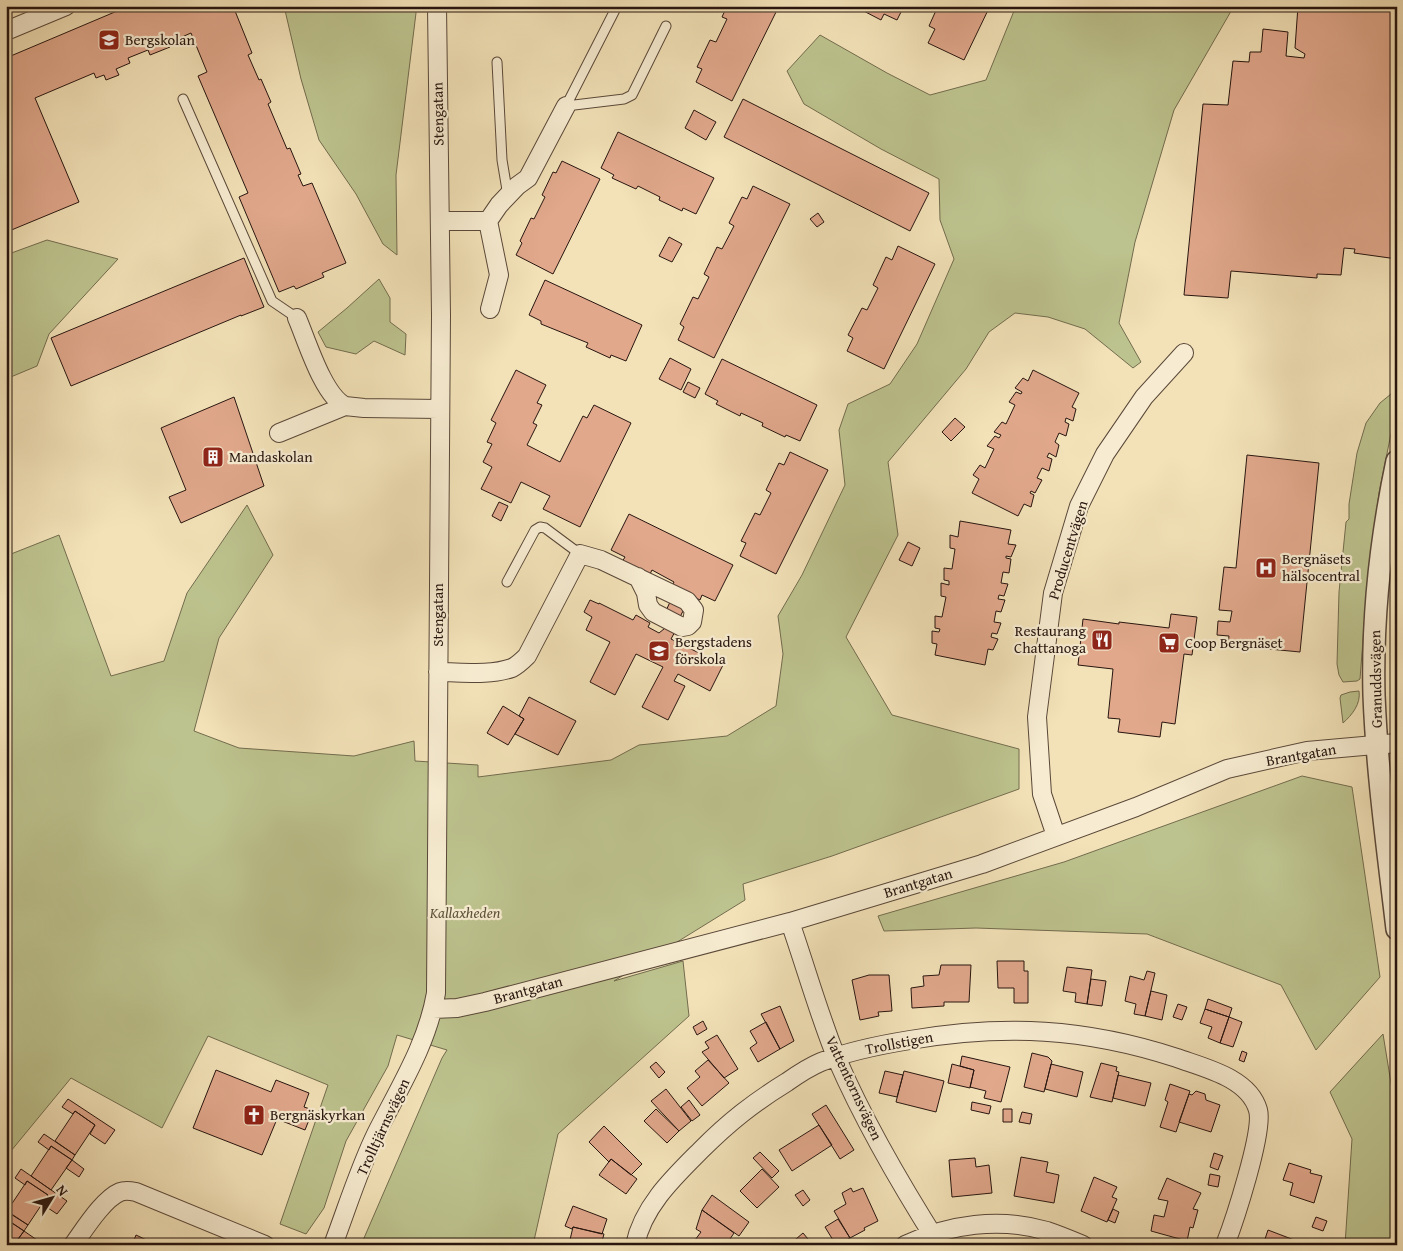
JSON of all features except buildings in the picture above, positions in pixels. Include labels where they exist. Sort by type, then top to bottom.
[{"type":"street","points":[[6,31],[66,6]]},
{"type":"street","name":"Stengatan","points":[[433,1009],[436,979],[440,409],[437,6]]},
{"type":"street","points":[[490,309],[498,275],[488,221],[499,205],[517,186],[528,178],[566,106]]},
{"type":"street","points":[[440,221],[488,221]]},
{"type":"street","points":[[297,318],[322,378],[333,398],[345,406],[440,409]]},
{"type":"street","name":"Producentvägen","points":[[1056,836],[1042,794],[1037,717],[1054,593],[1080,506],[1105,454],[1144,398],[1184,353]]},
{"type":"street","points":[[279,433],[345,406]]},
{"type":"street","name":"Granuddsvägen","points":[[1397,460],[1388,501],[1376,619],[1374,694],[1387,744],[1397,929]]},
{"type":"street","points":[[438,672],[492,672],[512,668],[519,663],[527,656],[580,554],[601,560],[638,577]]},
{"type":"street","name":"Brantgatan","points":[[433,1009],[457,1008],[485,1002],[790,922],[982,864],[1136,807],[1227,768],[1307,751],[1387,744]]},
{"type":"street","name":"Vattentornsvägen","points":[[790,922],[837,1057],[865,1118],[913,1204],[935,1239]]},
{"type":"street","name":"Trolltjärnsvägen","points":[[333,1245],[363,1163],[419,1050],[433,1009]]},
{"type":"street","name":"Trollstigen","points":[[635,1245],[643,1221],[657,1197],[722,1129],[752,1103],[819,1063],[880,1045],[943,1034],[989,1030],[1029,1030],[1082,1035],[1126,1044],[1191,1063],[1238,1083],[1248,1090],[1258,1108],[1259,1129],[1225,1245]]},
{"type":"street","points":[[73,1245],[103,1206],[121,1192],[129,1191],[136,1192],[265,1245]]},
{"type":"street","points":[[905,1245],[935,1239],[972,1224],[1007,1224],[1048,1231],[1083,1245]]},
{"type":"lane","points":[[566,106],[616,6]]},
{"type":"lane","points":[[566,106],[624,99],[632,95],[666,26]]},
{"type":"lane","points":[[497,62],[502,160],[508,196]]},
{"type":"lane","points":[[183,99],[272,301],[297,318]]},
{"type":"lane","points":[[507,582],[535,530],[540,527],[545,528],[580,554]]},
{"type":"green space","points":[[284,6],[416,6],[396,175],[397,255],[383,244],[356,194],[319,140],[301,79]]},
{"type":"green space","name":"Kallaxheden","points":[[1016,6],[1234,6],[1174,110],[1135,242],[1119,323],[1141,362],[1133,368],[1085,329],[1048,317],[1015,313],[989,332],[966,369],[888,462],[898,535],[846,637],[892,715],[1019,749],[1019,789],[832,856],[743,884],[745,900],[614,981],[683,961],[689,1016],[558,1134],[533,1245],[361,1245],[447,1050],[397,1035],[388,1066],[346,1141],[324,1208],[306,1234],[280,1224],[328,1085],[208,1036],[162,1128],[71,1078],[6,1157],[6,556],[59,535],[111,676],[164,661],[187,593],[247,505],[273,555],[219,638],[194,731],[239,748],[354,756],[414,741],[415,761],[478,765],[478,777],[611,760],[639,745],[727,736],[776,706],[783,654],[778,616],[802,575],[845,485],[839,430],[848,404],[890,384],[917,344],[954,259],[940,220],[939,179],[881,149],[804,104],[787,71],[820,35],[930,95],[986,80]]},
{"type":"green space","points":[[47,240],[118,259],[49,334],[37,366],[6,379],[6,255]]},
{"type":"green space","points":[[379,279],[390,298],[390,322],[406,334],[405,355],[374,341],[356,354],[326,347],[318,332]]},
{"type":"green space","points":[[1397,376],[1397,404],[1379,493],[1368,574],[1360,679],[1343,682],[1339,675],[1337,664],[1339,592],[1346,522],[1349,519],[1349,504],[1357,453],[1366,423],[1380,403],[1391,394]]},
{"type":"green space","points":[[1359,691],[1359,700],[1355,709],[1343,723],[1341,695]]},
{"type":"green space","points":[[1302,776],[1352,787],[1380,977],[1316,1050],[1281,985],[1147,934],[976,928],[884,931],[878,916],[1064,862]]},
{"type":"green space","points":[[1383,1034],[1397,1120],[1397,1245],[1345,1245],[1352,1139],[1330,1092]]},
{"type":"place","name":"Bergskolan","points":[[109,40]]},
{"type":"place","name":"Mandaskolan","points":[[213,457]]},
{"type":"place","name":"Bergnäsets hälsocentral","points":[[1266,568]]},
{"type":"place","name":"Restaurang Chattanoga","points":[[1102,640]]},
{"type":"place","name":"Coop Bergnäset","points":[[1169,643]]},
{"type":"place","name":"Bergstadens förskola","points":[[659,651]]},
{"type":"place","name":"Bergnäskyrkan","points":[[254,1115]]}]
